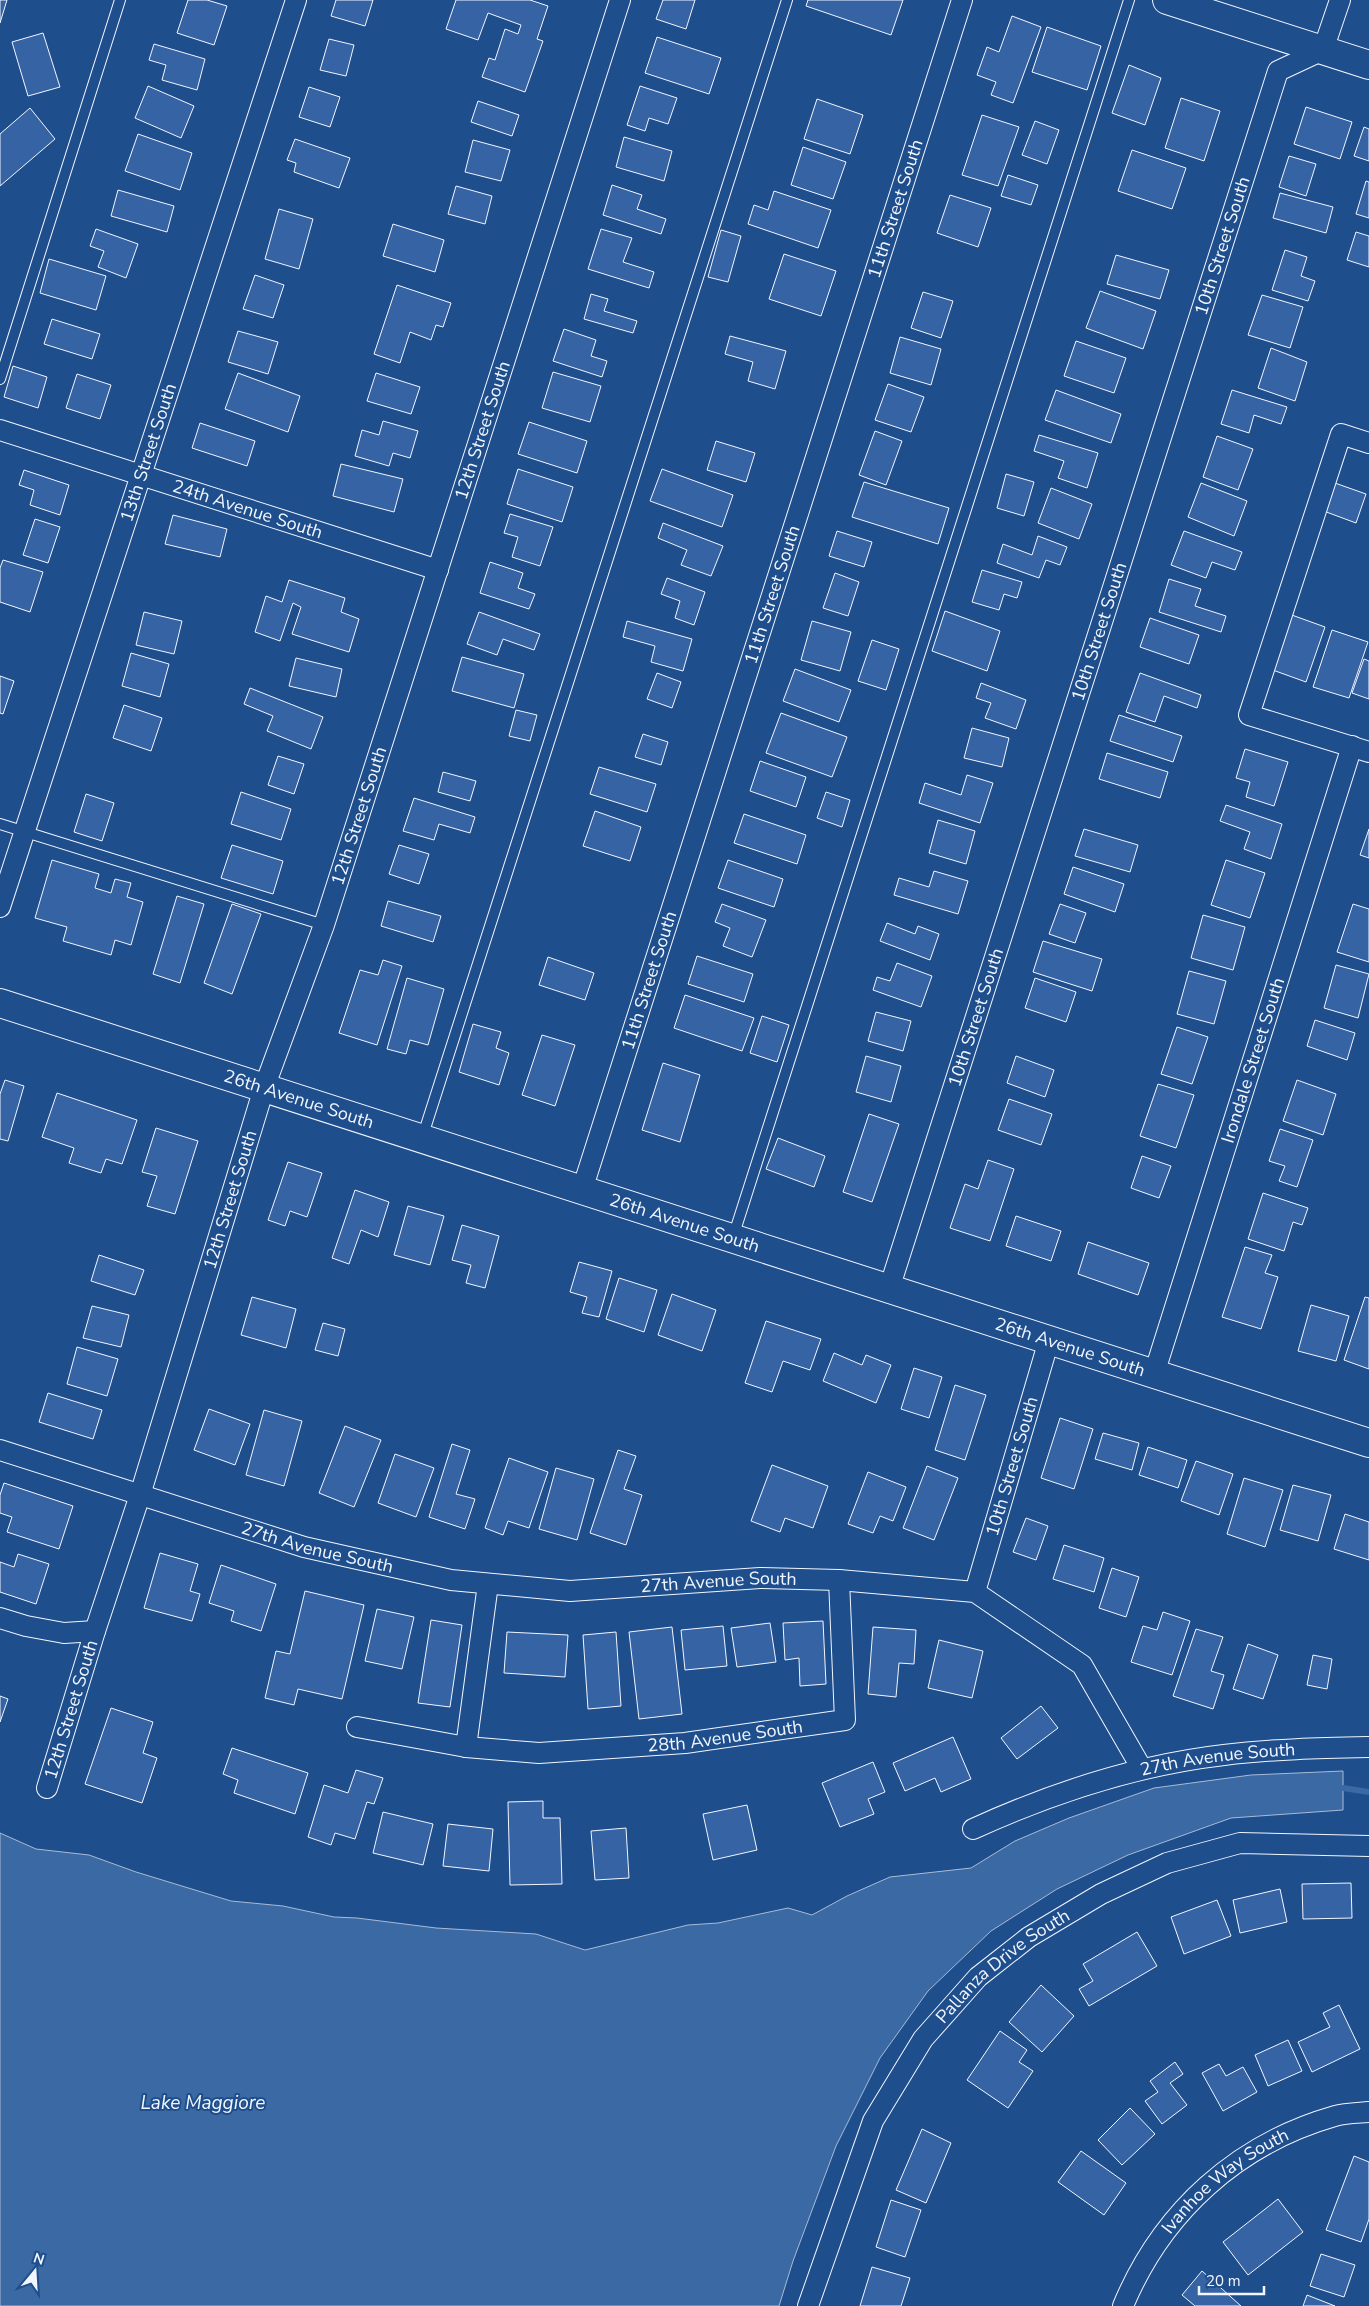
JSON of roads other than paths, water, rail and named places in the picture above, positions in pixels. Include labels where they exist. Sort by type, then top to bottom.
[{"type":"street","name":"13th Street South","points":[[0,907],[296,0]]},
{"type":"street","name":"12th Street South","points":[[47,1788],[95,1631],[140,1495],[264,1088],[324,925],[620,0]]},
{"type":"street","name":"11th Street South","points":[[582,1190],[962,0]]},
{"type":"street","points":[[1167,0],[1369,65]]},
{"type":"street","points":[[1323,50],[1340,0]]},
{"type":"street","name":"10th Street South","points":[[889,1289],[1278,71],[1323,50]]},
{"type":"street","name":"24th Avenue South","points":[[0,430],[438,570]]},
{"type":"street","points":[[1361,749],[1249,715],[1341,434],[1369,443]]},
{"type":"street","name":"Irondale Street South","points":[[1154,1374],[1361,749]]},
{"type":"street","name":"26th Avenue South","points":[[0,1003],[1369,1443]]},
{"type":"street","name":"10th Street South","points":[[974,1592],[1048,1340]]},
{"type":"street","name":"27th Avenue South","points":[[0,1450],[304,1547],[451,1580],[570,1591],[760,1578],[839,1580],[974,1592],[1082,1665],[1142,1769],[1223,1755],[1291,1749],[1369,1746]]},
{"type":"street","name":"28th Avenue South","points":[[357,1727],[466,1746],[539,1753],[685,1743],[846,1720],[839,1580]]},
{"type":"street","points":[[466,1746],[488,1584]]},
{"type":"street","name":"12th Street South","points":[[0,1618],[26,1626],[64,1633],[95,1631]]},
{"type":"street","points":[[973,1829],[1028,1804],[1142,1769]]},
{"type":"street","name":"Pallanza Drive South","points":[[808,2306],[873,2121],[923,2039],[978,1977],[1029,1937],[1102,1894],[1167,1863],[1240,1843],[1369,1846]]},
{"type":"street","name":"Ivanhoe Way South","points":[[1123,2306],[1136,2275],[1164,2230],[1230,2166],[1276,2138],[1336,2116],[1369,2112]]},
{"type":"lane","points":[[0,379],[120,0]]},
{"type":"lane","points":[[422,1139],[787,0]]},
{"type":"lane","points":[[732,1239],[1129,0]]},
{"type":"lane","points":[[0,824],[324,925]]},
{"type":"water","name":"Lake Maggiore","points":[[1343,1771],[1343,1810],[1231,1818],[1128,1855],[1057,1889],[991,1931],[928,1991],[880,2058],[836,2146],[793,2261],[779,2306],[0,2306],[0,1833],[36,1849],[89,1855],[136,1872],[231,1901],[283,1906],[334,1917],[436,1928],[536,1934],[585,1950],[688,1925],[718,1923],[788,1908],[812,1915],[847,1896],[890,1877],[971,1868],[1015,1841],[1069,1818],[1154,1788],[1251,1775]]},
{"type":"waterway","points":[[1343,1788],[1369,1792]]}]
